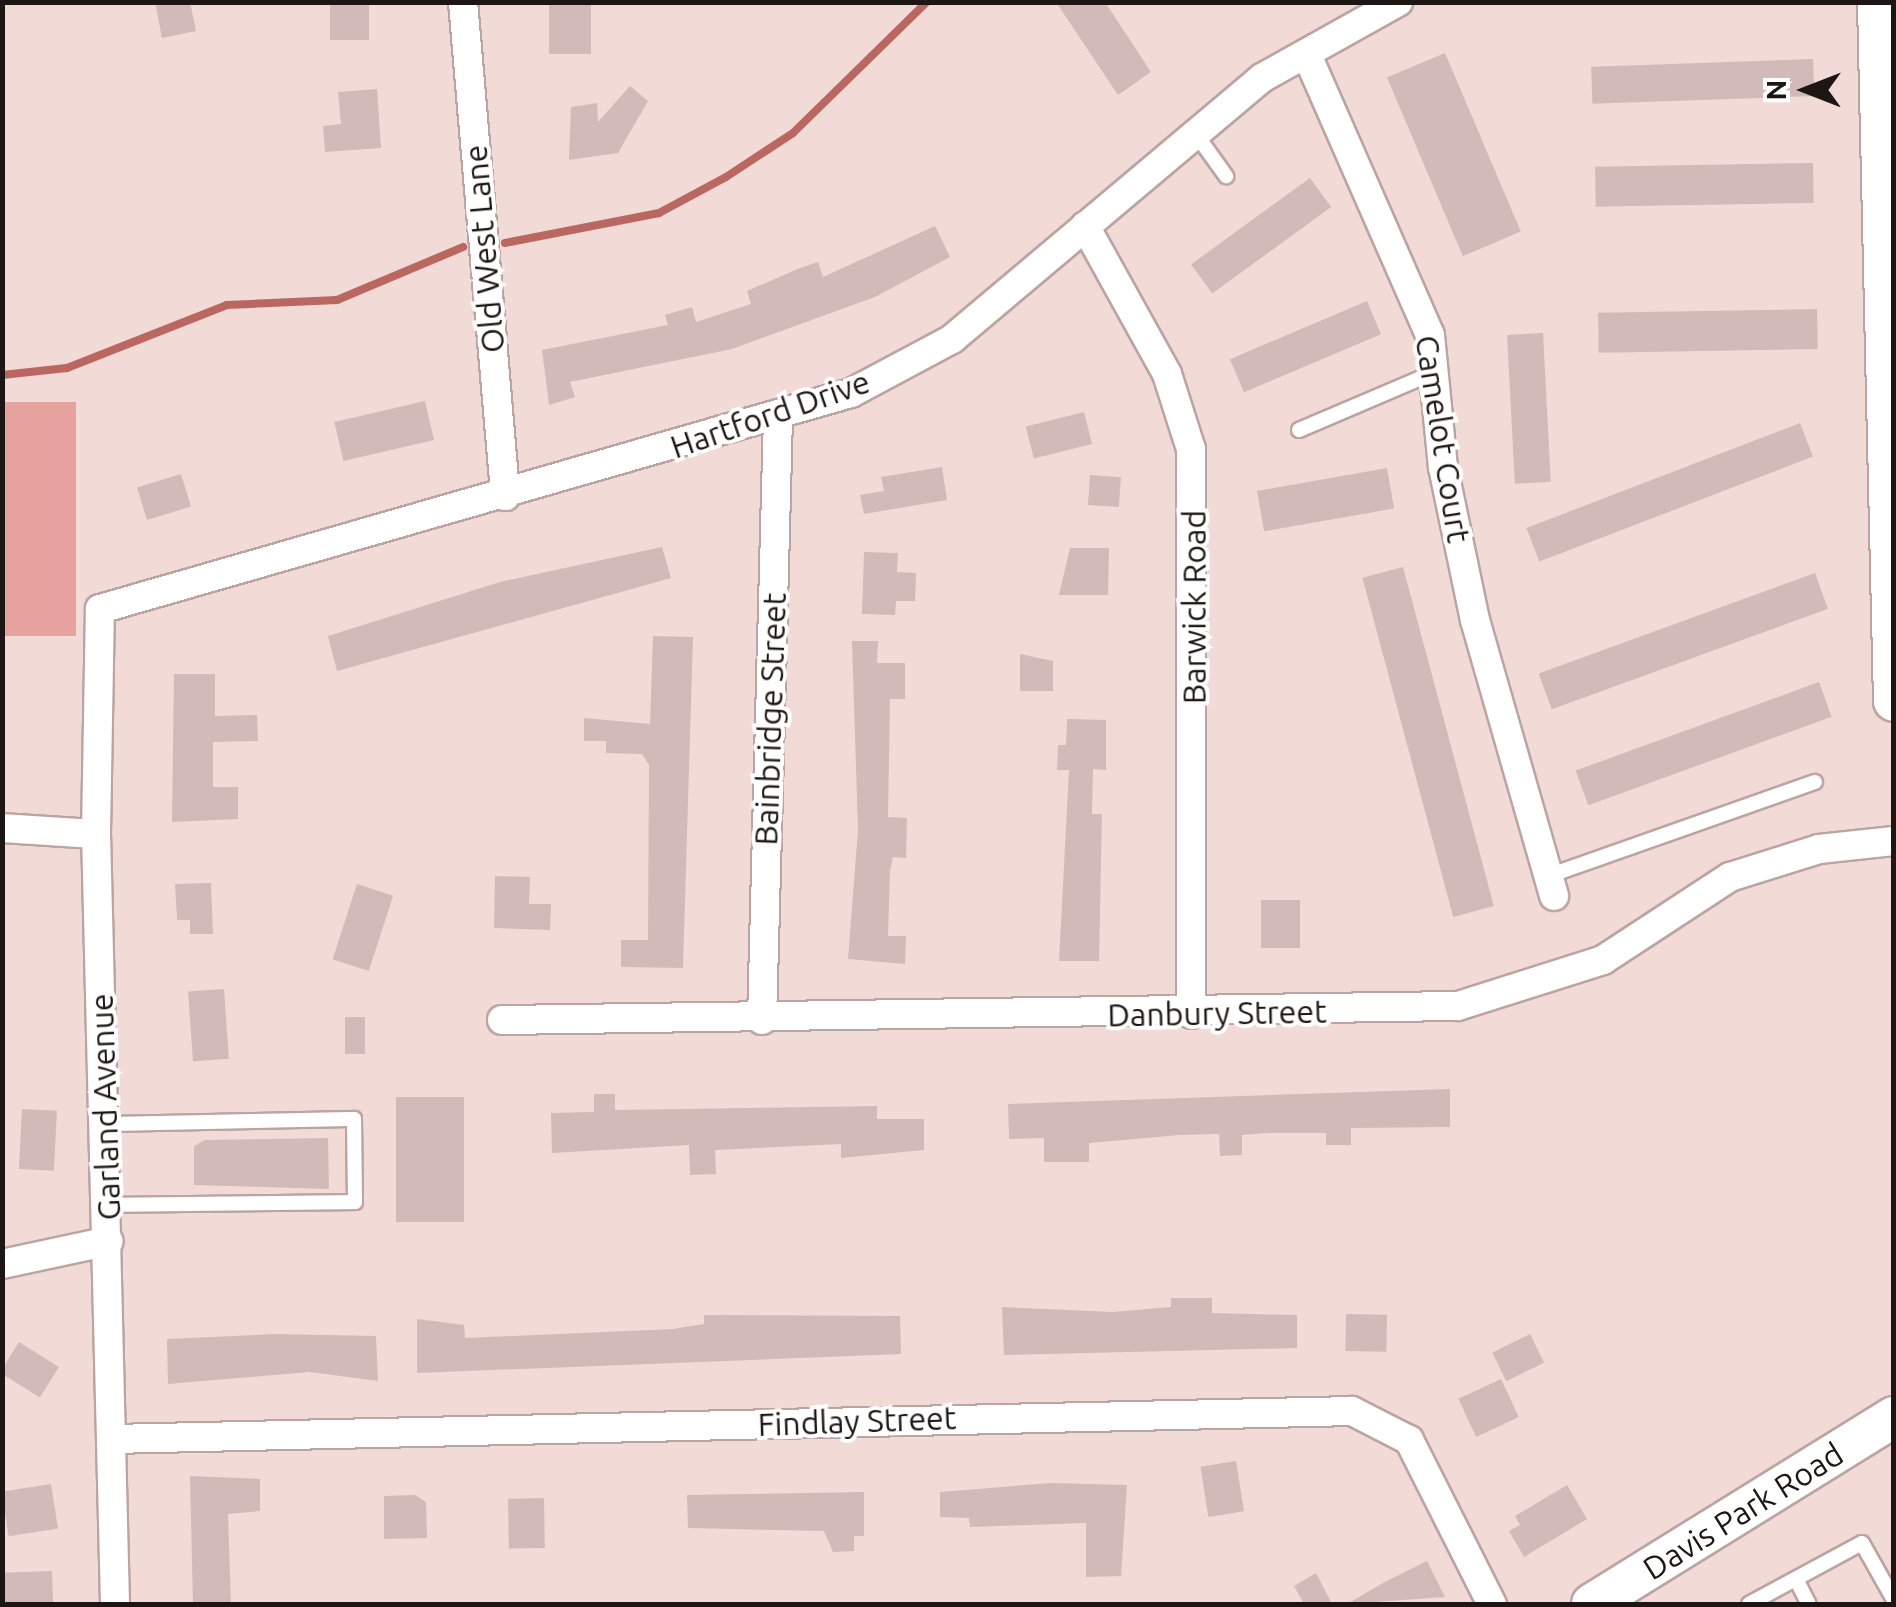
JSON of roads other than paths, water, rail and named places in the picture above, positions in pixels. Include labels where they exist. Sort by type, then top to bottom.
[{"type":"main road","points":[[1878,2],[1894,701]]},
{"type":"main road","name":"Davis Park Road","points":[[1592,1604],[1894,1417]]},
{"type":"street","name":"Old West Lane","points":[[463,2],[506,496]]},
{"type":"street","name":"Hartford Drive","points":[[100,609],[778,419],[952,339],[1193,129],[1398,2]]},
{"type":"street","name":"Camelot Court","points":[[1308,55],[1438,371],[1443,466],[1475,620],[1551,886]]},
{"type":"street","name":"Barwick Road","points":[[1085,226],[1158,356],[1191,449],[1191,1014]]},
{"type":"street","name":"Bainbridge Street","points":[[762,1020],[778,419]]},
{"type":"street","name":"Garland Avenue","points":[[100,609],[96,834],[115,1604]]},
{"type":"street","points":[[2,828],[96,834]]},
{"type":"street","name":"Danbury Street","points":[[502,1020],[1191,1014],[1458,1006],[1513,996],[1603,960],[1730,877],[1819,849],[1894,841]]},
{"type":"street","points":[[2,1264],[109,1242]]},
{"type":"street","name":"Findlay Street","points":[[111,1439],[1352,1410],[1409,1440],[1492,1604]]},
{"type":"lane","points":[[1193,129],[1226,176]]},
{"type":"lane","points":[[1299,430],[1438,371]]},
{"type":"lane","points":[[1551,886],[1815,782]]},
{"type":"lane","points":[[106,1124],[354,1119],[355,1202],[108,1205]]},
{"type":"lane","points":[[1749,1604],[1862,1543],[1894,1600]]},
{"type":"lane","points":[[1796,1579],[1809,1604]]},
{"type":"waterway","points":[[505,243],[659,213],[726,177],[793,133],[927,2]]},
{"type":"waterway","points":[[2,375],[67,368],[227,305],[337,300],[463,247]]}]
